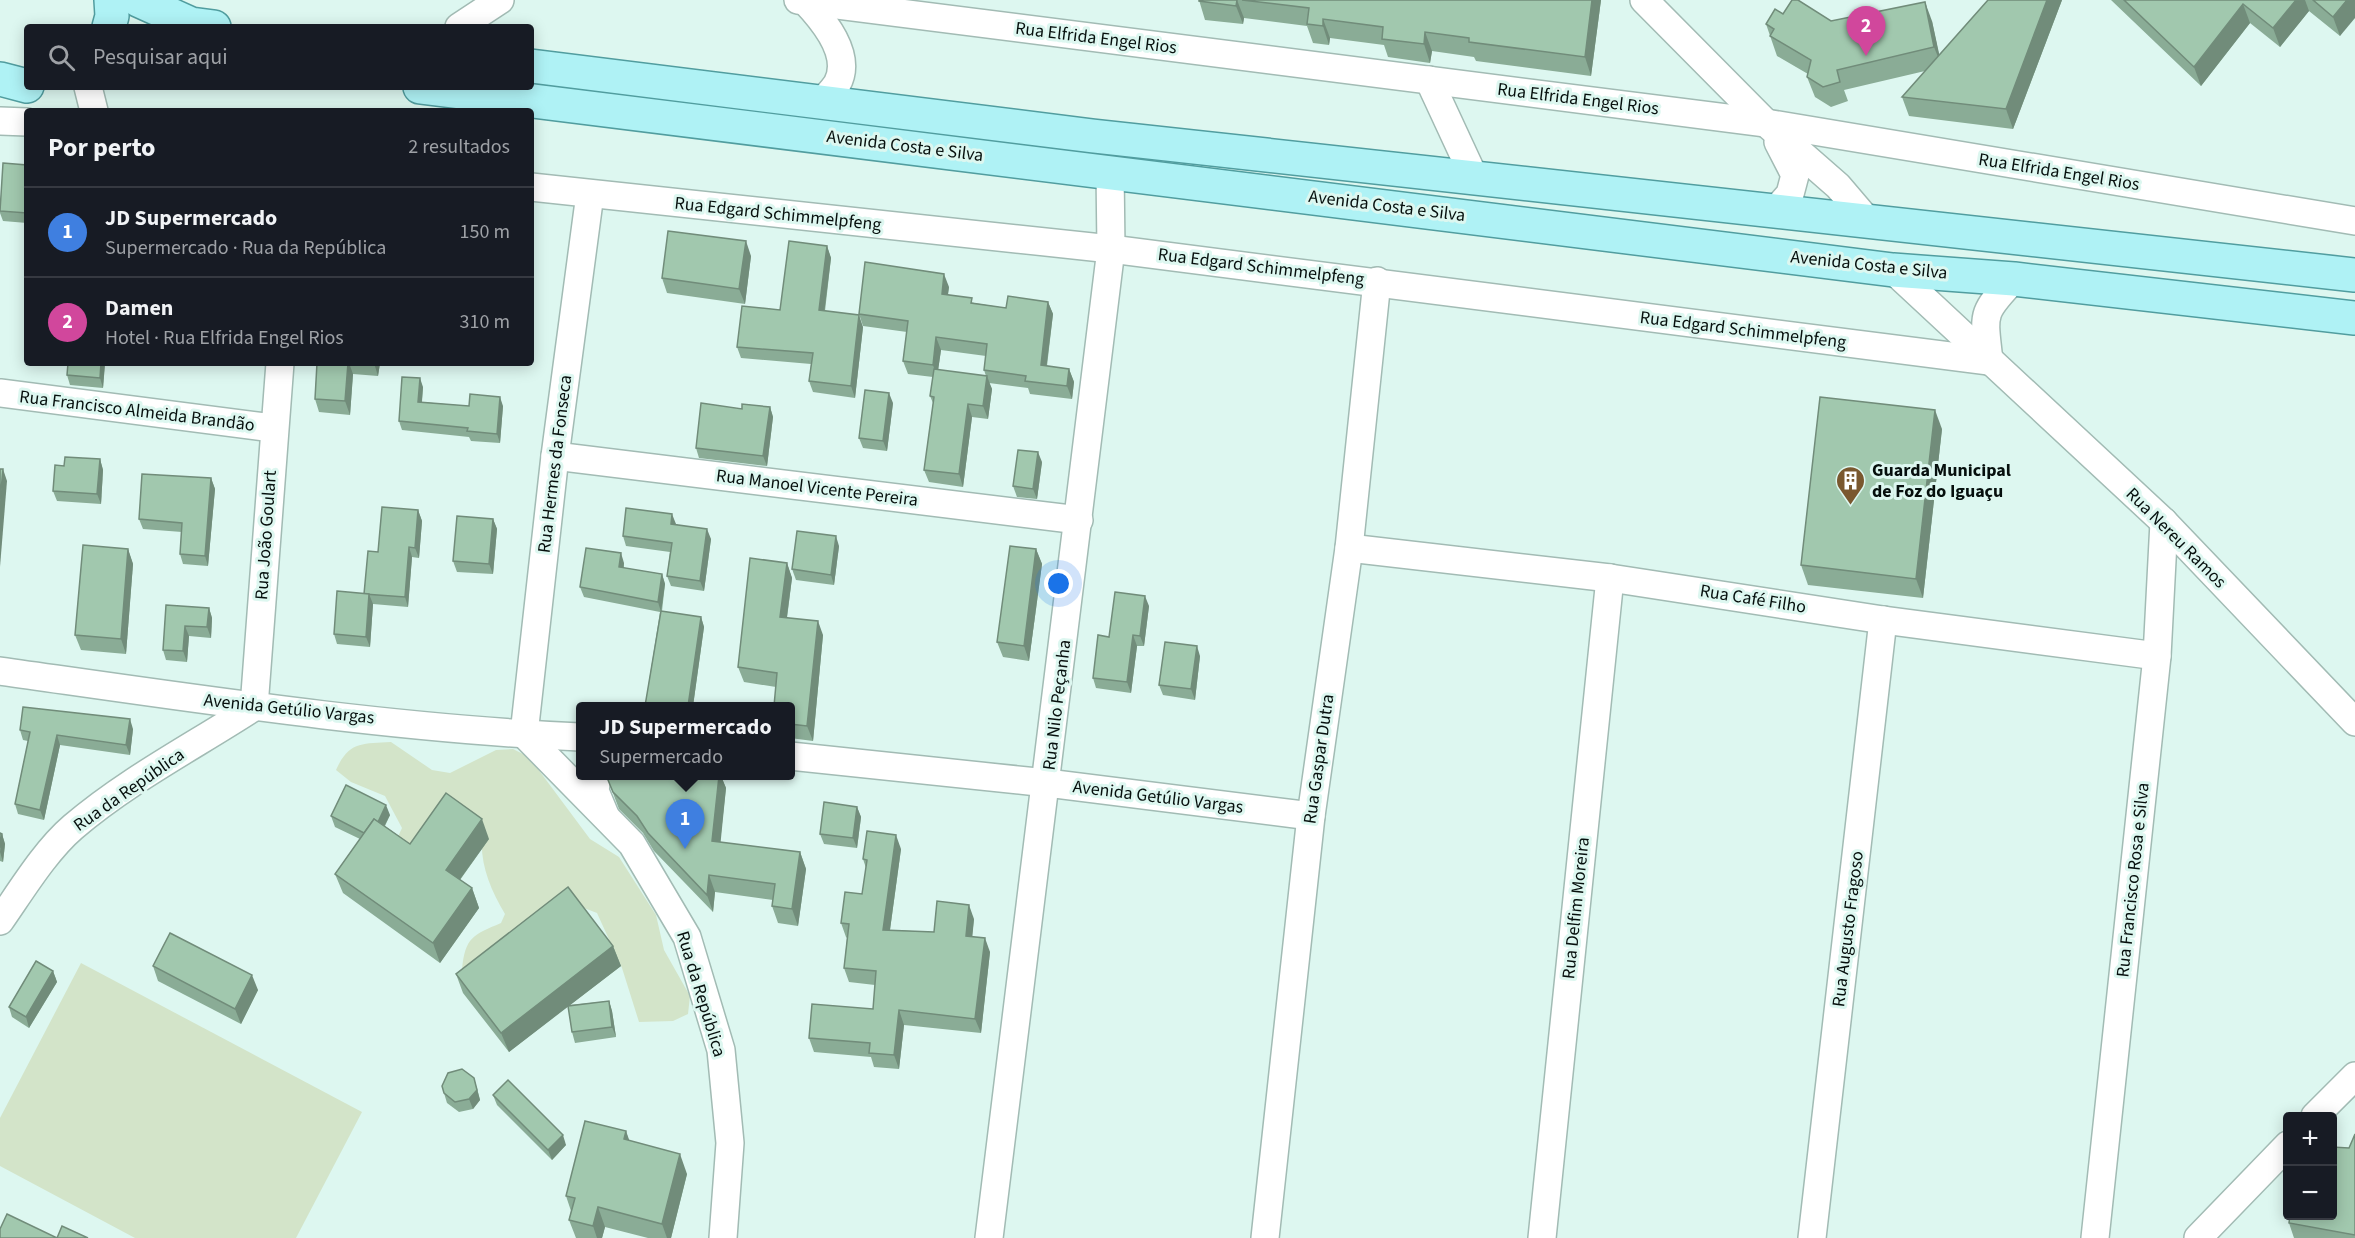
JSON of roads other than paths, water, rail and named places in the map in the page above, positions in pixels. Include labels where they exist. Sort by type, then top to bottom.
[{"type":"main road","points":[[110,24],[111,0]]},
{"type":"main road","points":[[138,0],[191,24]]},
{"type":"main road","name":"Avenida Costa e Silva","points":[[534,66],[1092,136],[2355,275]]},
{"type":"main road","points":[[0,80],[24,85]]},
{"type":"main road","name":"Avenida Costa e Silva","points":[[445,90],[1893,270],[2014,279],[2355,318]]},
{"type":"street","points":[[464,24],[500,0]]},
{"type":"street","points":[[802,0],[828,26],[840,58],[838,82],[822,102]]},
{"type":"street","name":"Rua Elfrida Engel Rios","points":[[802,0],[1766,123],[2355,221]]},
{"type":"street","points":[[1644,0],[1766,123],[1838,186],[1867,220]]},
{"type":"street","points":[[1429,80],[1474,177]]},
{"type":"street","points":[[89,90],[93,108]]},
{"type":"street","points":[[0,120],[24,122]]},
{"type":"street","points":[[1766,123],[1787,156],[1795,175],[1790,194],[1776,210]]},
{"type":"street","name":"Rua Nilo Peçanha","points":[[989,1238],[1047,783],[1111,249],[1110,171]]},
{"type":"street","name":"Rua Edgard Schimmelpfeng","points":[[534,187],[1111,249],[1377,281],[1708,327],[1989,361]]},
{"type":"street","name":"Rua Hermes da Fonseca","points":[[524,734],[555,456],[590,194]]},
{"type":"street","name":"Rua Nereu Ramos","points":[[1893,270],[2164,522],[2355,722]]},
{"type":"street","points":[[1989,361],[1985,322],[1989,305],[2014,279]]},
{"type":"street","name":"Rua Gaspar Dutra","points":[[1265,1238],[1311,816],[1349,548],[1377,281]]},
{"type":"street","name":"Rua João Goulart","points":[[254,707],[273,428],[280,366]]},
{"type":"street","name":"Rua Francisco Almeida Brandão","points":[[0,393],[273,428]]},
{"type":"street","name":"Rua Manoel Vicente Pereira","points":[[555,456],[1079,520]]},
{"type":"street","name":"Rua Francisco Rosa e Silva","points":[[2095,1238],[2157,656],[2164,522]]},
{"type":"street","name":"Rua Café Filho","points":[[1349,548],[1610,578],[1883,620],[2157,656]]},
{"type":"street","name":"Rua Delfim Moreira","points":[[1542,1238],[1610,578]]},
{"type":"street","name":"Rua Augusto Fragoso","points":[[1812,1238],[1883,620]]},
{"type":"street","name":"Avenida Getúlio Vargas","points":[[0,671],[254,707],[524,734],[576,737]]},
{"type":"street","name":"Rua da República","points":[[0,921],[28,881],[72,828],[128,786],[254,707]]},
{"type":"street","name":"Rua da República","points":[[524,734],[632,844],[687,937],[721,1050],[730,1143],[723,1238]]},
{"type":"street","name":"Avenida Getúlio Vargas","points":[[795,757],[1047,783],[1311,816]]},
{"type":"street","points":[[596,780],[595,791],[606,816]]},
{"type":"street","points":[[2319,1112],[2355,1076]]},
{"type":"street","points":[[2198,1238],[2283,1150]]},
{"type":"place","name":"Damen","points":[[1866,56]]},
{"type":"place","name":"Guarda Municipal de Foz do Iguaçu","points":[[1851,506]]},
{"type":"place","name":"JD Supermercado","points":[[685,849]]}]
